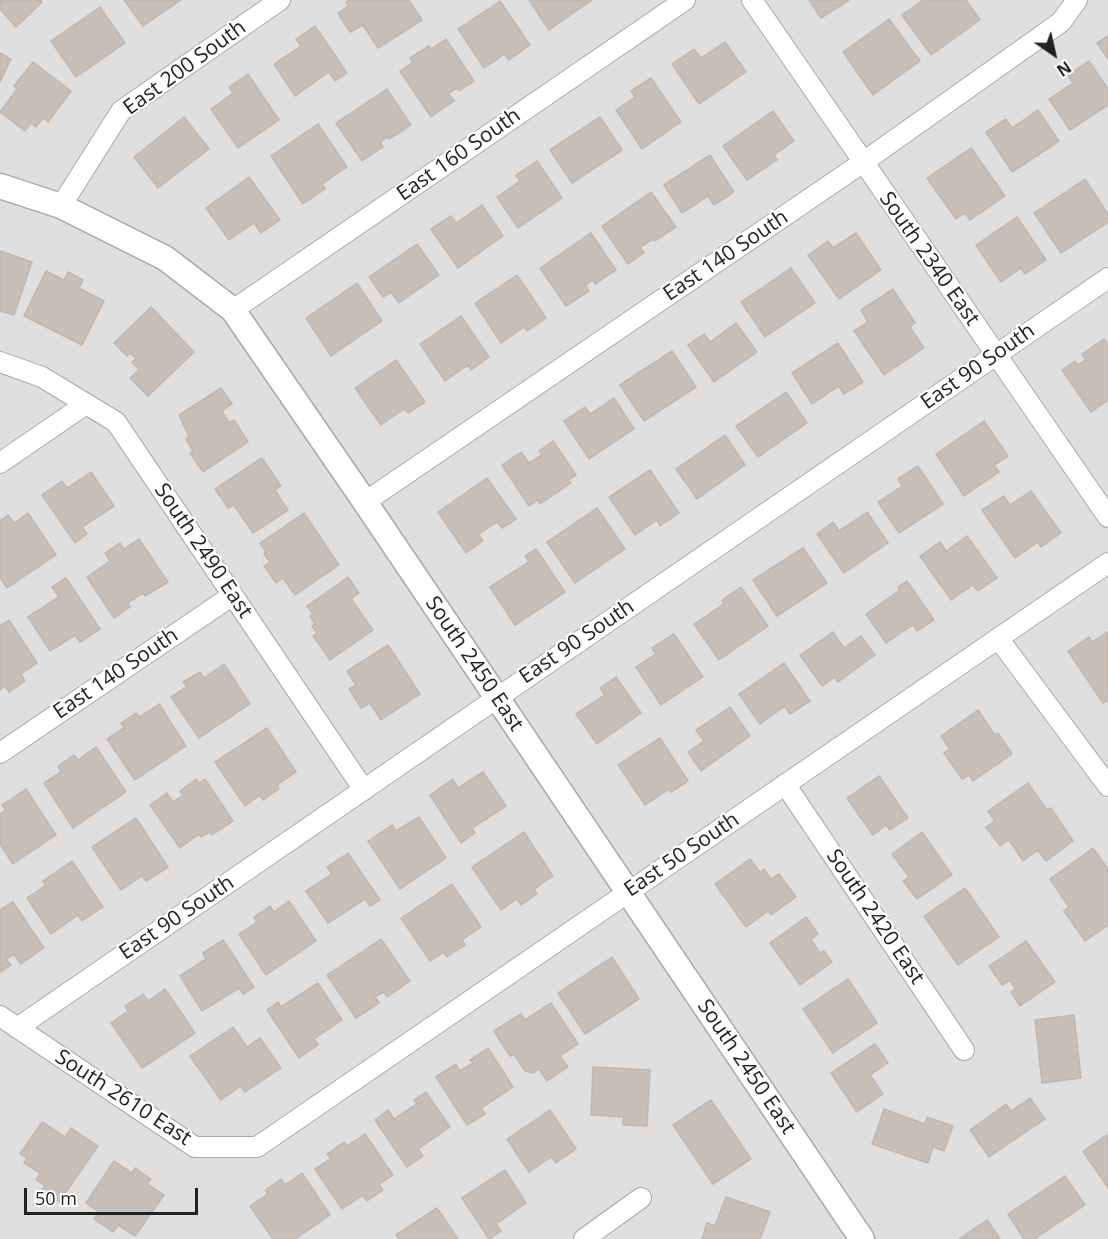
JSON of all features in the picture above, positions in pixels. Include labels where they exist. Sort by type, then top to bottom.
[{"type":"street","name":"East 200 South","points":[[61,206],[121,111],[280,0]]},
{"type":"street","name":"East 160 South","points":[[233,310],[685,0]]},
{"type":"street","name":"South 2340 East","points":[[752,0],[862,163],[1108,517]]},
{"type":"street","name":"East 140 South","points":[[365,502],[862,163],[1061,22],[1077,0]]},
{"type":"street","name":"South 2450 East","points":[[0,186],[61,206],[165,258],[233,310],[862,1239]]},
{"type":"street","name":"East 90 South","points":[[17,1028],[1108,278]]},
{"type":"street","name":"South 2490 East","points":[[0,362],[42,377],[116,422],[364,790]]},
{"type":"street","points":[[0,463],[86,404]]},
{"type":"street","name":"East 50 South","points":[[257,1147],[1108,563]]},
{"type":"street","name":"East 140 South","points":[[0,753],[233,595]]},
{"type":"street","points":[[998,638],[1108,786]]},
{"type":"street","name":"South 2420 East","points":[[785,784],[964,1050]]},
{"type":"street","name":"South 2610 East","points":[[0,1016],[195,1147],[257,1147]]},
{"type":"street","points":[[584,1239],[641,1198]]},
{"type":"shaded area","points":[[0,0],[1108,0],[1108,1239],[0,1239]]},
{"type":"building","points":[[0,0],[40,0],[42,2],[16,27],[0,9]]},
{"type":"building","points":[[124,0],[181,0],[143,26]]},
{"type":"building","points":[[350,0],[409,0],[422,20],[378,48],[363,25],[350,32],[338,13],[348,6],[346,2]]},
{"type":"building","points":[[529,0],[592,0],[549,30]]},
{"type":"building","points":[[809,0],[849,0],[821,18]]},
{"type":"building","points":[[923,0],[966,0],[980,20],[931,55],[902,15]]},
{"type":"building","points":[[500,1],[530,45],[509,60],[505,54],[484,68],[458,29]]},
{"type":"building","points":[[100,7],[125,43],[76,77],[51,41]]},
{"type":"building","points":[[889,19],[920,61],[873,95],[843,52]]},
{"type":"building","points":[[315,26],[347,73],[335,81],[329,72],[295,96],[274,64],[301,46],[296,39]]},
{"type":"building","points":[[1108,36],[1108,59],[1097,43]]},
{"type":"building","points":[[446,39],[474,81],[459,91],[457,88],[448,93],[454,101],[431,117],[400,71],[413,62],[410,58],[429,46],[431,49]]},
{"type":"building","points":[[725,42],[746,72],[699,104],[672,64],[694,49],[701,58]]},
{"type":"building","points":[[0,53],[11,59],[0,82]]},
{"type":"building","points":[[1089,61],[1108,89],[1108,105],[1070,130],[1049,99],[1073,83],[1068,75]]},
{"type":"building","points":[[33,62],[71,91],[48,122],[43,118],[36,127],[31,123],[25,131],[0,112],[17,89],[14,86]]},
{"type":"building","points":[[248,74],[279,120],[238,148],[211,109],[233,93],[229,87]]},
{"type":"building","points":[[651,78],[681,122],[642,149],[616,110],[635,97],[631,91]]},
{"type":"building","points":[[387,89],[411,125],[380,142],[383,147],[362,161],[336,123]]},
{"type":"building","points":[[1038,110],[1059,141],[1012,172],[986,132],[1006,119],[1012,128]]},
{"type":"building","points":[[773,111],[794,141],[774,155],[777,160],[747,180],[723,146]]},
{"type":"building","points":[[184,117],[209,149],[158,188],[134,157]]},
{"type":"building","points":[[600,117],[622,150],[572,183],[550,150]]},
{"type":"building","points":[[318,124],[347,167],[322,184],[325,189],[303,204],[271,156]]},
{"type":"building","points":[[971,148],[1005,196],[970,220],[965,213],[956,219],[927,178]]},
{"type":"building","points":[[710,155],[734,192],[714,205],[708,196],[682,213],[664,185]]},
{"type":"building","points":[[537,161],[562,198],[518,228],[497,197],[520,181],[516,175]]},
{"type":"building","points":[[249,177],[280,220],[261,233],[254,223],[229,240],[206,208]]},
{"type":"building","points":[[1085,179],[1108,214],[1108,222],[1061,253],[1034,213]]},
{"type":"building","points":[[651,192],[676,227],[655,241],[653,239],[640,247],[644,253],[628,264],[602,226]]},
{"type":"building","points":[[482,205],[503,236],[458,268],[431,229],[451,216],[456,223]]},
{"type":"building","points":[[1017,217],[1046,260],[1025,274],[1021,268],[1001,282],[976,245]]},
{"type":"building","points":[[591,233],[616,270],[595,284],[593,280],[585,285],[589,291],[566,306],[540,268]]},
{"type":"building","points":[[856,233],[881,270],[839,299],[808,255],[828,241],[833,248]]},
{"type":"building","points":[[417,244],[439,275],[399,303],[391,292],[383,297],[369,277]]},
{"type":"building","points":[[0,251],[32,262],[14,315],[0,311]]},
{"type":"building","points":[[791,268],[815,303],[765,337],[741,302]]},
{"type":"building","points":[[46,271],[64,280],[68,272],[83,280],[79,288],[104,301],[82,345],[24,316]]},
{"type":"building","points":[[517,275],[546,318],[527,331],[524,327],[501,343],[475,303]]},
{"type":"building","points":[[357,283],[382,321],[331,356],[306,318]]},
{"type":"building","points":[[893,289],[915,323],[910,327],[924,348],[884,375],[854,331],[868,322],[861,310]]},
{"type":"building","points":[[151,307],[194,352],[148,396],[130,378],[139,370],[132,362],[136,359],[131,353],[127,356],[114,343]]},
{"type":"building","points":[[461,316],[489,357],[471,370],[468,365],[445,381],[420,344]]},
{"type":"building","points":[[736,323],[757,352],[714,382],[688,345],[704,334],[710,342]]},
{"type":"building","points":[[1104,339],[1108,344],[1108,400],[1091,412],[1062,370],[1075,361],[1078,365],[1086,360],[1082,354]]},
{"type":"building","points":[[838,343],[863,382],[844,394],[839,386],[812,404],[792,373]]},
{"type":"building","points":[[672,351],[696,387],[644,421],[620,385]]},
{"type":"building","points":[[396,360],[425,402],[408,413],[404,409],[381,425],[355,388]]},
{"type":"building","points":[[221,388],[232,404],[222,411],[229,423],[234,420],[248,442],[203,472],[190,453],[193,451],[186,439],[189,437],[179,415]]},
{"type":"building","points":[[786,392],[807,423],[758,457],[736,426]]},
{"type":"building","points":[[614,398],[634,429],[589,459],[564,421],[585,407],[590,414]]},
{"type":"building","points":[[984,421],[1008,456],[994,465],[999,472],[964,496],[936,454]]},
{"type":"building","points":[[725,435],[745,465],[697,499],[676,469]]},
{"type":"building","points":[[553,441],[576,475],[568,480],[571,483],[540,504],[538,500],[529,506],[502,465],[521,452],[529,463],[542,455],[539,451]]},
{"type":"building","points":[[262,458],[281,486],[275,490],[288,510],[253,533],[234,505],[228,508],[215,489]]},
{"type":"building","points":[[918,466],[943,504],[899,533],[878,502],[902,486],[898,479]]},
{"type":"building","points":[[650,470],[679,513],[660,526],[657,520],[635,535],[609,497]]},
{"type":"building","points":[[91,472],[114,506],[82,527],[87,534],[75,543],[42,495],[62,481],[67,488]]},
{"type":"building","points":[[487,478],[516,519],[502,528],[497,522],[479,534],[483,541],[466,553],[438,512]]},
{"type":"building","points":[[1031,491],[1061,533],[1041,547],[1038,542],[1015,558],[982,510],[1004,496],[1010,505]]},
{"type":"building","points":[[597,508],[625,549],[575,583],[547,542]]},
{"type":"building","points":[[867,512],[888,543],[844,573],[817,534],[833,522],[839,531]]},
{"type":"building","points":[[28,513],[56,555],[7,588],[0,577],[0,521],[8,515],[14,523]]},
{"type":"building","points":[[304,513],[339,565],[295,595],[283,578],[276,583],[264,566],[270,562],[260,543]]},
{"type":"building","points":[[967,536],[997,578],[978,591],[973,585],[951,600],[920,556],[940,542],[946,551]]},
{"type":"building","points":[[139,539],[168,582],[145,596],[143,593],[128,603],[130,607],[114,618],[87,577],[110,561],[105,553],[120,543],[124,549]]},
{"type":"building","points":[[803,548],[827,583],[777,616],[753,580]]},
{"type":"building","points":[[536,549],[565,592],[515,625],[490,587],[529,562],[525,556]]},
{"type":"building","points":[[348,577],[359,593],[351,599],[373,630],[330,660],[313,636],[317,633],[312,626],[315,624],[310,616],[313,614],[307,606]]},
{"type":"building","points":[[66,578],[100,629],[80,642],[75,635],[50,651],[28,617],[59,597],[52,587]]},
{"type":"building","points":[[907,581],[934,620],[917,631],[913,625],[886,643],[866,614],[900,590],[898,587]]},
{"type":"building","points":[[741,587],[768,626],[719,660],[694,624],[724,604],[722,600]]},
{"type":"building","points":[[9,620],[37,663],[21,674],[25,681],[9,692],[5,686],[0,690],[0,626]]},
{"type":"building","points":[[833,632],[844,648],[861,636],[875,655],[838,682],[835,677],[822,686],[800,655]]},
{"type":"building","points":[[1107,632],[1108,700],[1103,703],[1068,651],[1089,637],[1092,642]]},
{"type":"building","points":[[674,634],[703,677],[661,705],[636,667],[656,654],[652,648]]},
{"type":"building","points":[[388,645],[420,694],[381,720],[370,703],[361,708],[349,689],[356,685],[347,671]]},
{"type":"building","points":[[784,663],[810,701],[790,714],[785,706],[760,724],[739,694]]},
{"type":"building","points":[[224,664],[250,704],[199,738],[171,697],[187,687],[183,682],[200,672],[204,678]]},
{"type":"building","points":[[616,677],[641,713],[597,744],[576,714],[605,695],[600,688]]},
{"type":"building","points":[[159,704],[186,746],[135,780],[107,739],[124,728],[121,723],[136,713],[140,717]]},
{"type":"building","points":[[730,707],[750,736],[701,771],[688,752],[704,741],[696,730]]},
{"type":"building","points":[[978,710],[995,735],[998,733],[1012,754],[973,781],[969,775],[962,779],[944,753],[950,749],[941,736]]},
{"type":"building","points":[[267,728],[296,772],[277,785],[279,789],[263,800],[260,795],[245,806],[215,762]]},
{"type":"building","points":[[660,738],[688,781],[671,792],[669,789],[645,805],[618,765]]},
{"type":"building","points":[[96,747],[126,792],[73,828],[44,783],[61,772],[58,766],[74,755],[78,760]]},
{"type":"building","points":[[483,772],[506,806],[472,828],[475,833],[461,843],[430,795],[453,779],[458,788]]},
{"type":"building","points":[[879,776],[908,818],[890,830],[886,825],[873,835],[847,798]]},
{"type":"building","points":[[196,779],[199,783],[205,779],[233,821],[212,835],[210,832],[201,837],[199,834],[180,848],[150,805],[167,793],[173,802],[183,795],[180,791]]},
{"type":"building","points":[[1028,783],[1047,810],[1051,808],[1073,841],[1046,861],[1038,850],[1023,861],[1009,840],[1000,846],[986,827],[995,821],[988,811]]},
{"type":"building","points":[[26,789],[56,835],[13,864],[0,844],[0,814],[6,810],[2,805]]},
{"type":"building","points":[[419,817],[446,858],[400,889],[368,841],[392,825],[396,831]]},
{"type":"building","points":[[136,818],[168,867],[146,881],[142,876],[121,890],[92,847]]},
{"type":"building","points":[[524,832],[553,876],[534,889],[537,894],[521,905],[517,899],[501,910],[472,867]]},
{"type":"building","points":[[922,832],[952,875],[917,899],[903,881],[909,877],[892,854]]},
{"type":"building","points":[[1093,848],[1108,869],[1108,925],[1085,941],[1064,911],[1069,907],[1050,879]]},
{"type":"building","points":[[348,853],[380,900],[370,906],[365,899],[328,923],[306,891],[332,874],[327,867]]},
{"type":"building","points":[[750,859],[760,872],[764,869],[771,879],[779,874],[796,897],[771,915],[768,911],[746,927],[715,884]]},
{"type":"building","points":[[72,861],[103,907],[82,921],[78,915],[51,934],[27,898],[46,885],[43,881]]},
{"type":"building","points":[[452,884],[481,927],[462,940],[465,945],[447,957],[444,952],[430,961],[401,918]]},
{"type":"building","points":[[965,888],[999,937],[958,965],[924,916]]},
{"type":"building","points":[[289,901],[316,941],[266,975],[239,934],[257,922],[254,917],[270,906],[274,912]]},
{"type":"building","points":[[13,902],[44,948],[21,964],[14,954],[6,959],[11,965],[0,972],[0,910]]},
{"type":"building","points":[[806,917],[818,934],[811,940],[820,953],[824,951],[832,962],[800,985],[770,943]]},
{"type":"building","points":[[381,939],[410,981],[387,997],[384,992],[375,997],[379,1003],[356,1018],[327,975]]},
{"type":"building","points":[[223,940],[254,987],[243,994],[239,988],[202,1011],[180,976],[206,959],[203,953]]},
{"type":"building","points":[[1026,941],[1055,982],[1020,1006],[1011,992],[1015,989],[1010,980],[1002,985],[989,966]]},
{"type":"building","points":[[612,957],[639,999],[585,1034],[558,993]]},
{"type":"building","points":[[848,979],[877,1023],[833,1053],[803,1009]]},
{"type":"building","points":[[318,983],[342,1020],[314,1039],[318,1045],[299,1058],[267,1010],[278,1002],[281,1007]]},
{"type":"building","points":[[165,989],[195,1033],[142,1068],[111,1023],[128,1011],[125,1006],[143,994],[148,1001]]},
{"type":"building","points":[[551,1003],[578,1044],[560,1056],[568,1067],[547,1081],[539,1069],[533,1073],[525,1071],[514,1054],[510,1056],[494,1031],[521,1014],[525,1020]]},
{"type":"building","points":[[1074,1015],[1081,1078],[1042,1083],[1035,1020]]},
{"type":"building","points":[[233,1027],[247,1047],[260,1038],[281,1068],[245,1092],[241,1086],[221,1100],[190,1056]]},
{"type":"building","points":[[875,1044],[888,1063],[870,1075],[883,1094],[857,1112],[831,1073]]},
{"type":"building","points":[[488,1048],[513,1087],[481,1108],[485,1114],[467,1125],[436,1077],[456,1064],[460,1071],[473,1063],[470,1060]]},
{"type":"building","points":[[593,1067],[650,1070],[647,1126],[623,1125],[623,1117],[591,1115]]},
{"type":"building","points":[[426,1092],[450,1127],[418,1149],[423,1156],[407,1167],[375,1120],[388,1110],[394,1119],[417,1104],[414,1100]]},
{"type":"building","points":[[1030,1098],[1045,1119],[989,1157],[970,1130],[1006,1104],[1011,1111]]},
{"type":"building","points":[[711,1100],[751,1159],[713,1184],[673,1125]]},
{"type":"building","points":[[884,1109],[925,1124],[927,1117],[953,1126],[944,1151],[933,1147],[928,1163],[872,1144]]},
{"type":"building","points":[[550,1110],[576,1149],[556,1163],[551,1157],[529,1172],[507,1139]]},
{"type":"building","points":[[42,1122],[65,1137],[71,1128],[98,1146],[59,1202],[42,1190],[45,1186],[36,1180],[40,1173],[24,1163],[27,1158],[20,1154]]},
{"type":"building","points":[[365,1134],[393,1175],[379,1184],[383,1190],[367,1201],[363,1195],[342,1209],[315,1169],[331,1159],[327,1154],[344,1142],[347,1146]]},
{"type":"building","points":[[1108,1134],[1108,1188],[1083,1151]]},
{"type":"building","points":[[114,1161],[132,1173],[135,1168],[151,1179],[147,1184],[164,1195],[135,1236],[118,1225],[113,1232],[94,1219],[99,1212],[86,1203]]},
{"type":"building","points":[[505,1170],[526,1203],[496,1224],[501,1231],[489,1239],[462,1198]]},
{"type":"building","points":[[302,1173],[330,1215],[295,1239],[273,1239],[250,1206],[268,1194],[265,1190],[281,1179],[285,1185]]},
{"type":"building","points":[[1065,1176],[1085,1205],[1034,1239],[1024,1239],[1008,1214]]},
{"type":"building","points":[[726,1197],[770,1212],[760,1239],[702,1239],[707,1223],[715,1226]]},
{"type":"building","points":[[437,1208],[458,1239],[399,1239],[396,1235]]},
{"type":"building","points":[[987,1220],[1000,1239],[959,1239]]}]
